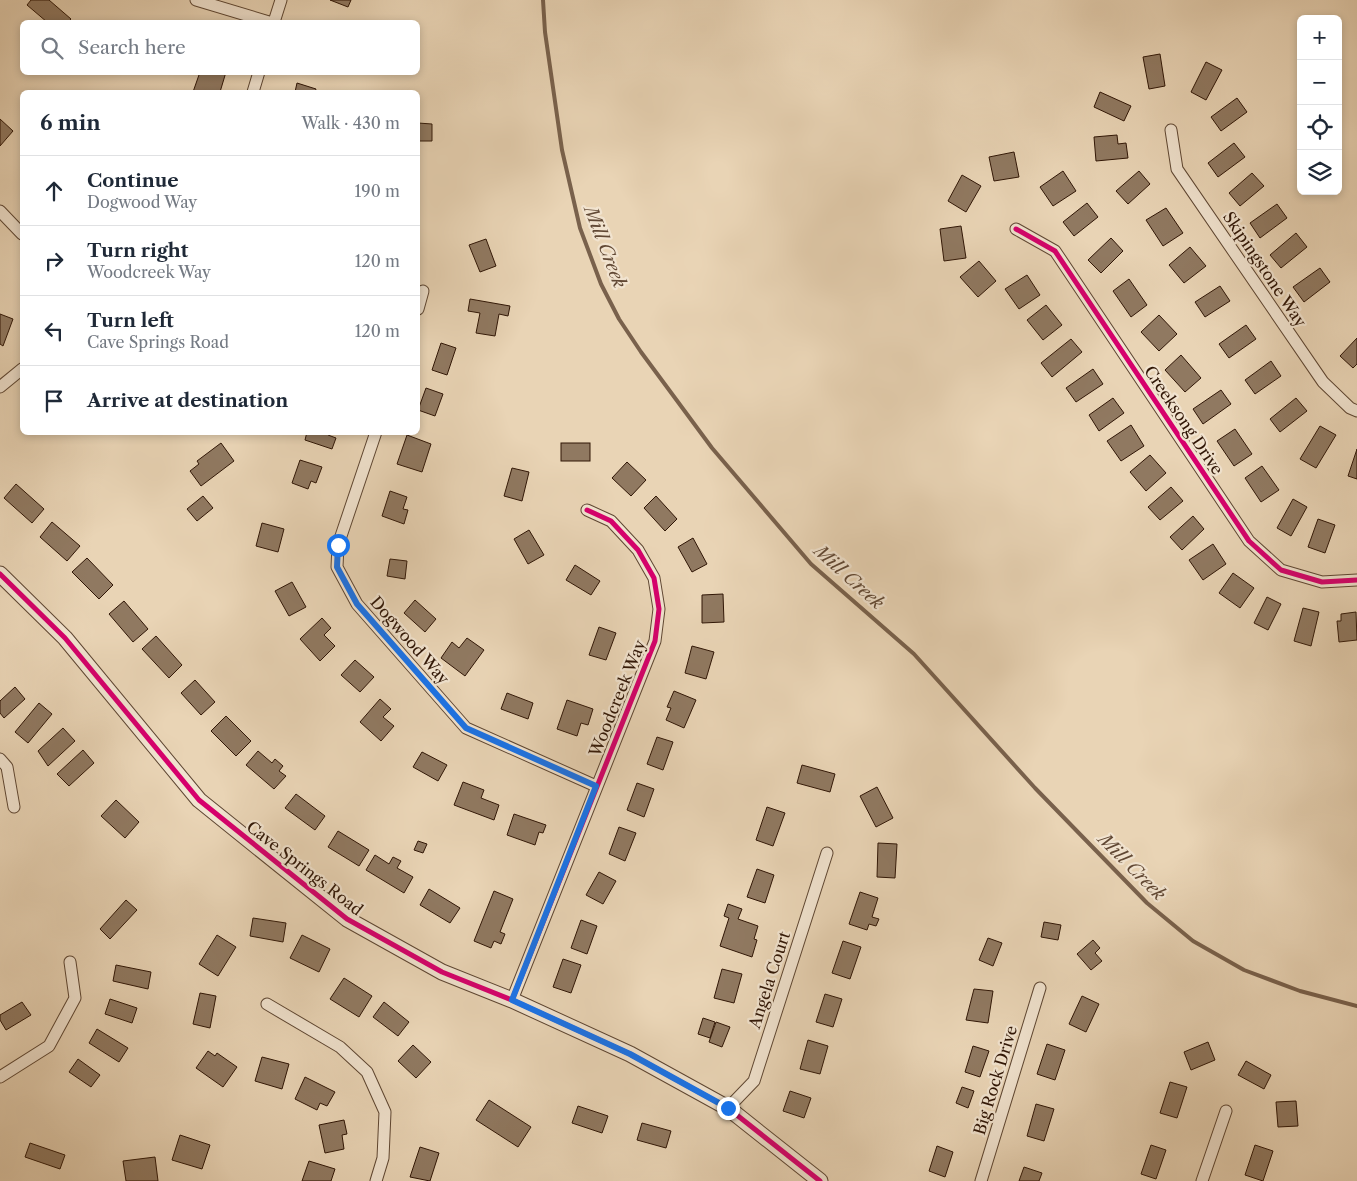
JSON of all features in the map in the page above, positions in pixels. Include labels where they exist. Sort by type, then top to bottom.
[{"type":"street","points":[[196,0],[262,20]]},
{"type":"street","points":[[275,20],[281,0]]},
{"type":"street","points":[[254,90],[258,75]]},
{"type":"street","name":"Skipingstone Way","points":[[1171,130],[1177,169],[1323,382],[1350,408],[1357,411]]},
{"type":"street","points":[[0,212],[20,232]]},
{"type":"street","name":"Creeksong Drive","points":[[1016,229],[1055,251],[1249,541],[1281,570],[1322,582],[1357,580]]},
{"type":"street","points":[[420,303],[424,291]]},
{"type":"street","points":[[0,386],[20,371]]},
{"type":"street","name":"Dogwood Way","points":[[375,435],[338,545],[337,567],[357,604],[466,728],[596,786]]},
{"type":"street","name":"Woodcreek Way","points":[[512,1000],[655,641],[659,609],[654,578],[638,550],[610,521],[586,510]]},
{"type":"street","name":"Cave Springs Road","points":[[0,574],[65,638],[199,800],[347,919],[442,972],[512,1000],[630,1054],[728,1108],[820,1181]]},
{"type":"street","points":[[0,759],[7,767],[14,807]]},
{"type":"street","name":"Angela Court","points":[[728,1108],[754,1081],[827,853]]},
{"type":"street","points":[[0,1077],[49,1046],[75,998],[70,962]]},
{"type":"street","name":"Big Rock Drive","points":[[980,1181],[1040,988]]},
{"type":"street","points":[[267,1004],[340,1046],[367,1072],[385,1112],[383,1158],[376,1181]]},
{"type":"street","points":[[1202,1181],[1226,1111]]},
{"type":"building","points":[[31,0],[49,0],[71,19],[45,20],[27,5]]},
{"type":"building","points":[[330,0],[351,0],[348,7]]},
{"type":"building","points":[[1160,54],[1165,86],[1149,89],[1143,57]]},
{"type":"building","points":[[1206,62],[1222,70],[1206,100],[1191,92]]},
{"type":"building","points":[[199,75],[225,75],[221,90],[194,90]]},
{"type":"building","points":[[297,83],[316,89],[316,90],[295,90]]},
{"type":"building","points":[[1100,92],[1131,106],[1124,121],[1094,107]]},
{"type":"building","points":[[1237,98],[1247,112],[1221,131],[1211,117]]},
{"type":"building","points":[[0,119],[13,131],[0,146]]},
{"type":"building","points":[[420,123],[432,124],[432,141],[420,141]]},
{"type":"building","points":[[1117,135],[1118,144],[1126,143],[1128,158],[1096,161],[1094,137]]},
{"type":"building","points":[[1234,143],[1245,157],[1218,177],[1208,163]]},
{"type":"building","points":[[1014,152],[1019,177],[994,181],[989,157]]},
{"type":"building","points":[[1063,171],[1076,191],[1053,206],[1040,187]]},
{"type":"building","points":[[1139,171],[1150,184],[1128,204],[1116,191]]},
{"type":"building","points":[[1252,173],[1264,186],[1240,206],[1229,193]]},
{"type":"building","points":[[962,175],[981,186],[966,212],[948,201]]},
{"type":"building","points":[[1087,203],[1098,217],[1074,236],[1063,222]]},
{"type":"building","points":[[1277,204],[1287,218],[1260,238],[1250,223]]},
{"type":"building","points":[[1166,208],[1183,233],[1163,246],[1146,220]]},
{"type":"building","points":[[961,226],[966,258],[944,261],[940,229]]},
{"type":"building","points":[[1296,233],[1307,247],[1281,268],[1270,255]]},
{"type":"building","points":[[1111,238],[1123,251],[1101,273],[1088,260]]},
{"type":"building","points":[[486,239],[496,266],[480,272],[469,245]]},
{"type":"building","points":[[1190,247],[1206,266],[1184,283],[1169,265]]},
{"type":"building","points":[[979,261],[996,281],[978,297],[960,277]]},
{"type":"building","points":[[1320,268],[1330,282],[1304,302],[1293,287]]},
{"type":"building","points":[[1027,275],[1040,295],[1019,309],[1005,289]]},
{"type":"building","points":[[1129,279],[1147,305],[1131,317],[1113,291]]},
{"type":"building","points":[[1220,286],[1230,301],[1205,317],[1195,302]]},
{"type":"building","points":[[470,299],[510,306],[508,316],[499,314],[495,336],[476,333],[480,313],[468,311]]},
{"type":"building","points":[[1046,305],[1062,325],[1043,340],[1027,320]]},
{"type":"building","points":[[0,314],[13,319],[3,346],[0,344]]},
{"type":"building","points":[[1159,315],[1177,334],[1159,351],[1141,332]]},
{"type":"building","points":[[1246,325],[1256,339],[1229,358],[1219,344]]},
{"type":"building","points":[[1357,338],[1357,364],[1353,368],[1340,356]]},
{"type":"building","points":[[1071,339],[1082,352],[1052,377],[1041,363]]},
{"type":"building","points":[[441,343],[456,348],[447,375],[432,370]]},
{"type":"building","points":[[1181,355],[1201,378],[1185,392],[1165,370]]},
{"type":"building","points":[[1271,361],[1281,376],[1255,394],[1245,380]]},
{"type":"building","points":[[1093,369],[1103,384],[1076,402],[1066,388]]},
{"type":"building","points":[[426,388],[443,394],[435,416],[420,411],[420,404]]},
{"type":"building","points":[[1221,390],[1231,404],[1203,424],[1193,409]]},
{"type":"building","points":[[1113,398],[1124,413],[1099,431],[1089,415]]},
{"type":"building","points":[[1296,398],[1307,411],[1280,432],[1270,419]]},
{"type":"building","points":[[1131,425],[1144,446],[1121,461],[1107,441]]},
{"type":"building","points":[[1320,426],[1336,435],[1316,468],[1300,459]]},
{"type":"building","points":[[1235,429],[1252,454],[1234,466],[1217,441]]},
{"type":"building","points":[[306,435],[328,435],[336,438],[332,449],[305,440]]},
{"type":"building","points":[[407,435],[431,444],[422,472],[397,464]]},
{"type":"building","points":[[221,443],[234,461],[201,486],[190,471],[199,464],[197,461]]},
{"type":"building","points":[[561,443],[590,443],[590,461],[561,461]]},
{"type":"building","points":[[1357,449],[1357,479],[1348,476]]},
{"type":"building","points":[[1150,455],[1166,473],[1146,491],[1130,472]]},
{"type":"building","points":[[300,460],[322,467],[316,483],[311,481],[308,489],[292,483]]},
{"type":"building","points":[[627,462],[646,480],[631,496],[612,478]]},
{"type":"building","points":[[1262,466],[1279,490],[1261,502],[1245,478]]},
{"type":"building","points":[[512,468],[529,472],[522,501],[504,496]]},
{"type":"building","points":[[16,484],[44,509],[32,523],[4,498]]},
{"type":"building","points":[[1171,487],[1183,501],[1160,520],[1148,507]]},
{"type":"building","points":[[390,491],[407,497],[403,509],[408,510],[404,524],[382,516]]},
{"type":"building","points":[[203,496],[213,508],[197,521],[187,509]]},
{"type":"building","points":[[656,496],[677,519],[665,531],[644,508]]},
{"type":"building","points":[[1293,499],[1307,507],[1291,536],[1277,528]]},
{"type":"building","points":[[1193,516],[1204,529],[1182,550],[1170,537]]},
{"type":"building","points":[[1318,519],[1335,525],[1325,553],[1308,547]]},
{"type":"building","points":[[52,522],[80,546],[67,561],[40,537]]},
{"type":"building","points":[[262,523],[284,529],[278,552],[256,546]]},
{"type":"building","points":[[529,530],[544,555],[528,564],[514,539]]},
{"type":"building","points":[[693,538],[707,564],[692,572],[678,547]]},
{"type":"building","points":[[1213,544],[1226,564],[1203,580],[1189,560]]},
{"type":"building","points":[[87,558],[113,585],[99,599],[72,572]]},
{"type":"building","points":[[390,559],[407,561],[405,579],[387,576]]},
{"type":"building","points":[[575,565],[600,581],[591,595],[566,580]]},
{"type":"building","points":[[1233,573],[1254,588],[1240,608],[1219,593]]},
{"type":"building","points":[[292,582],[306,607],[289,616],[275,591]]},
{"type":"building","points":[[723,594],[724,622],[702,623],[702,595]]},
{"type":"building","points":[[1267,597],[1281,604],[1268,630],[1254,623]]},
{"type":"building","points":[[415,600],[436,619],[425,632],[404,613]]},
{"type":"building","points":[[124,601],[148,629],[133,642],[109,614]]},
{"type":"building","points":[[1303,608],[1319,612],[1311,646],[1294,641]]},
{"type":"building","points":[[1356,612],[1357,640],[1339,642],[1337,621],[1341,621],[1341,614]]},
{"type":"building","points":[[322,618],[331,628],[324,635],[335,646],[320,661],[300,639]]},
{"type":"building","points":[[599,627],[616,633],[606,660],[589,655]]},
{"type":"building","points":[[156,636],[182,665],[169,678],[142,649]]},
{"type":"building","points":[[467,638],[484,650],[465,676],[441,658],[452,642],[459,648]]},
{"type":"building","points":[[692,646],[714,652],[706,679],[685,673]]},
{"type":"building","points":[[355,660],[374,677],[360,692],[341,675]]},
{"type":"building","points":[[195,680],[215,702],[201,715],[181,693]]},
{"type":"building","points":[[15,687],[25,699],[4,718],[0,713],[0,701]]},
{"type":"building","points":[[674,691],[696,700],[684,728],[666,720],[671,708],[667,707]]},
{"type":"building","points":[[507,693],[533,703],[528,719],[501,709]]},
{"type":"building","points":[[380,699],[391,709],[383,717],[394,726],[381,741],[360,722]]},
{"type":"building","points":[[567,700],[593,709],[588,725],[581,723],[577,736],[557,729]]},
{"type":"building","points":[[39,703],[52,714],[28,743],[15,732]]},
{"type":"building","points":[[226,716],[251,741],[236,756],[211,731]]},
{"type":"building","points":[[63,728],[75,741],[48,766],[38,751]]},
{"type":"building","points":[[657,737],[673,742],[663,770],[647,764]]},
{"type":"building","points":[[83,750],[94,763],[69,786],[57,774]]},
{"type":"building","points":[[258,751],[272,763],[275,759],[283,766],[279,771],[286,776],[274,789],[246,765]]},
{"type":"building","points":[[422,752],[447,765],[438,781],[413,767]]},
{"type":"building","points":[[802,765],[835,774],[830,792],[797,783]]},
{"type":"building","points":[[463,782],[484,790],[481,798],[499,805],[494,820],[454,805]]},
{"type":"building","points":[[637,783],[654,789],[644,817],[627,810]]},
{"type":"building","points":[[877,787],[893,818],[876,827],[860,796]]},
{"type":"building","points":[[296,794],[325,816],[315,830],[285,808]]},
{"type":"building","points":[[116,800],[139,822],[125,838],[101,816]]},
{"type":"building","points":[[767,807],[785,813],[773,846],[756,840]]},
{"type":"building","points":[[514,814],[546,825],[543,833],[539,832],[535,845],[507,835]]},
{"type":"building","points":[[619,827],[636,833],[625,861],[609,854]]},
{"type":"building","points":[[338,831],[369,850],[359,866],[328,847]]},
{"type":"building","points":[[418,841],[427,844],[423,853],[414,850]]},
{"type":"building","points":[[878,843],[897,844],[895,878],[877,877]]},
{"type":"building","points":[[375,855],[389,864],[393,857],[401,861],[397,868],[413,877],[404,893],[366,870]]},
{"type":"building","points":[[757,869],[774,875],[765,903],[747,897]]},
{"type":"building","points":[[599,872],[616,881],[603,904],[586,895]]},
{"type":"building","points":[[429,889],[460,908],[450,923],[420,905]]},
{"type":"building","points":[[494,891],[513,899],[500,932],[505,934],[501,944],[494,941],[491,948],[474,941]]},
{"type":"building","points":[[860,892],[878,898],[872,917],[879,919],[876,926],[869,924],[867,930],[849,924]]},
{"type":"building","points":[[126,900],[137,910],[110,939],[100,929]]},
{"type":"building","points":[[728,904],[742,909],[738,919],[758,926],[754,939],[757,940],[752,957],[720,946],[729,918],[724,916]]},
{"type":"building","points":[[253,918],[286,923],[283,942],[250,936]]},
{"type":"building","points":[[581,920],[597,926],[587,954],[571,948]]},
{"type":"building","points":[[1044,922],[1061,925],[1058,940],[1041,937]]},
{"type":"building","points":[[217,935],[236,947],[218,976],[199,964]]},
{"type":"building","points":[[302,935],[330,949],[319,972],[290,958]]},
{"type":"building","points":[[988,938],[1002,943],[993,966],[979,960]]},
{"type":"building","points":[[1093,940],[1100,948],[1095,953],[1102,961],[1091,970],[1077,954]]},
{"type":"building","points":[[843,941],[861,947],[850,979],[832,973]]},
{"type":"building","points":[[563,959],[581,965],[571,993],[553,987]]},
{"type":"building","points":[[116,965],[151,972],[148,989],[113,981]]},
{"type":"building","points":[[722,969],[742,974],[734,1003],[714,998]]},
{"type":"building","points":[[344,978],[372,996],[359,1017],[330,999]]},
{"type":"building","points":[[974,989],[993,991],[988,1023],[966,1020]]},
{"type":"building","points":[[200,993],[216,996],[210,1028],[193,1024]]},
{"type":"building","points":[[825,994],[842,999],[833,1027],[816,1022]]},
{"type":"building","points":[[1082,996],[1099,1004],[1086,1032],[1069,1024]]},
{"type":"building","points":[[110,999],[137,1008],[132,1023],[105,1014]]},
{"type":"building","points":[[22,1002],[31,1015],[6,1030],[0,1020],[0,1015]]},
{"type":"building","points":[[384,1002],[409,1022],[398,1036],[373,1017]]},
{"type":"building","points":[[703,1018],[715,1022],[710,1038],[698,1034]]},
{"type":"building","points":[[716,1022],[730,1027],[722,1047],[709,1042]]},
{"type":"building","points":[[97,1029],[128,1048],[119,1062],[89,1043]]},
{"type":"building","points":[[808,1040],[828,1046],[820,1074],[800,1069]]},
{"type":"building","points":[[1208,1042],[1215,1060],[1191,1070],[1184,1052]]},
{"type":"building","points":[[1047,1044],[1065,1050],[1055,1080],[1037,1074]]},
{"type":"building","points":[[413,1045],[431,1062],[416,1078],[398,1061]]},
{"type":"building","points":[[973,1046],[989,1051],[980,1077],[965,1072]]},
{"type":"building","points":[[208,1051],[215,1056],[217,1053],[237,1067],[223,1087],[196,1068]]},
{"type":"building","points":[[262,1057],[289,1064],[282,1089],[255,1081]]},
{"type":"building","points":[[78,1059],[100,1075],[91,1087],[69,1072]]},
{"type":"building","points":[[1246,1061],[1271,1075],[1264,1089],[1238,1075]]},
{"type":"building","points":[[305,1077],[335,1092],[327,1106],[320,1103],[317,1110],[295,1099]]},
{"type":"building","points":[[1170,1082],[1187,1087],[1177,1118],[1160,1113]]},
{"type":"building","points":[[962,1087],[974,1091],[968,1108],[956,1103]]},
{"type":"building","points":[[790,1091],[811,1098],[804,1118],[783,1111]]},
{"type":"building","points":[[489,1100],[531,1127],[518,1147],[476,1120]]},
{"type":"building","points":[[1296,1101],[1298,1126],[1278,1127],[1276,1102]]},
{"type":"building","points":[[1036,1104],[1054,1109],[1044,1141],[1027,1136]]},
{"type":"building","points":[[578,1106],[608,1116],[602,1133],[572,1123]]},
{"type":"building","points":[[344,1120],[347,1134],[342,1135],[344,1149],[325,1153],[319,1125]]},
{"type":"building","points":[[642,1123],[671,1131],[666,1148],[637,1140]]},
{"type":"building","points":[[180,1135],[210,1145],[202,1169],[172,1160]]},
{"type":"building","points":[[30,1143],[65,1155],[60,1169],[25,1157]]},
{"type":"building","points":[[1151,1145],[1166,1150],[1156,1179],[1141,1174]]},
{"type":"building","points":[[1255,1145],[1273,1151],[1263,1181],[1245,1175]]},
{"type":"building","points":[[937,1146],[953,1152],[945,1177],[929,1171]]},
{"type":"building","points":[[420,1147],[439,1153],[430,1181],[410,1177]]},
{"type":"building","points":[[155,1157],[158,1181],[126,1181],[123,1161]]},
{"type":"building","points":[[309,1161],[335,1169],[331,1181],[302,1181]]},
{"type":"building","points":[[1024,1167],[1042,1173],[1039,1181],[1019,1181]]},
{"type":"waterway","name":"Mill Creek","points":[[543,0],[545,32],[562,150],[580,228],[601,284],[619,319],[641,352],[712,448],[811,564],[914,654],[1035,788],[1147,903],[1193,941],[1244,970],[1300,991],[1357,1006]]},
{"type":"cycle path","points":[[1016,229],[1055,251],[1249,541],[1281,570],[1322,582],[1357,580]]},
{"type":"cycle path","points":[[512,1000],[655,641],[659,609],[654,578],[638,550],[611,521],[587,510]]},
{"type":"cycle path","points":[[0,574],[65,638],[199,800],[347,919],[442,972],[512,1000],[630,1054],[728,1108],[820,1181]]},
{"type":"route","points":[[338,545],[337,567],[357,604],[466,728],[596,786],[512,1000],[630,1054],[728,1108]]}]
